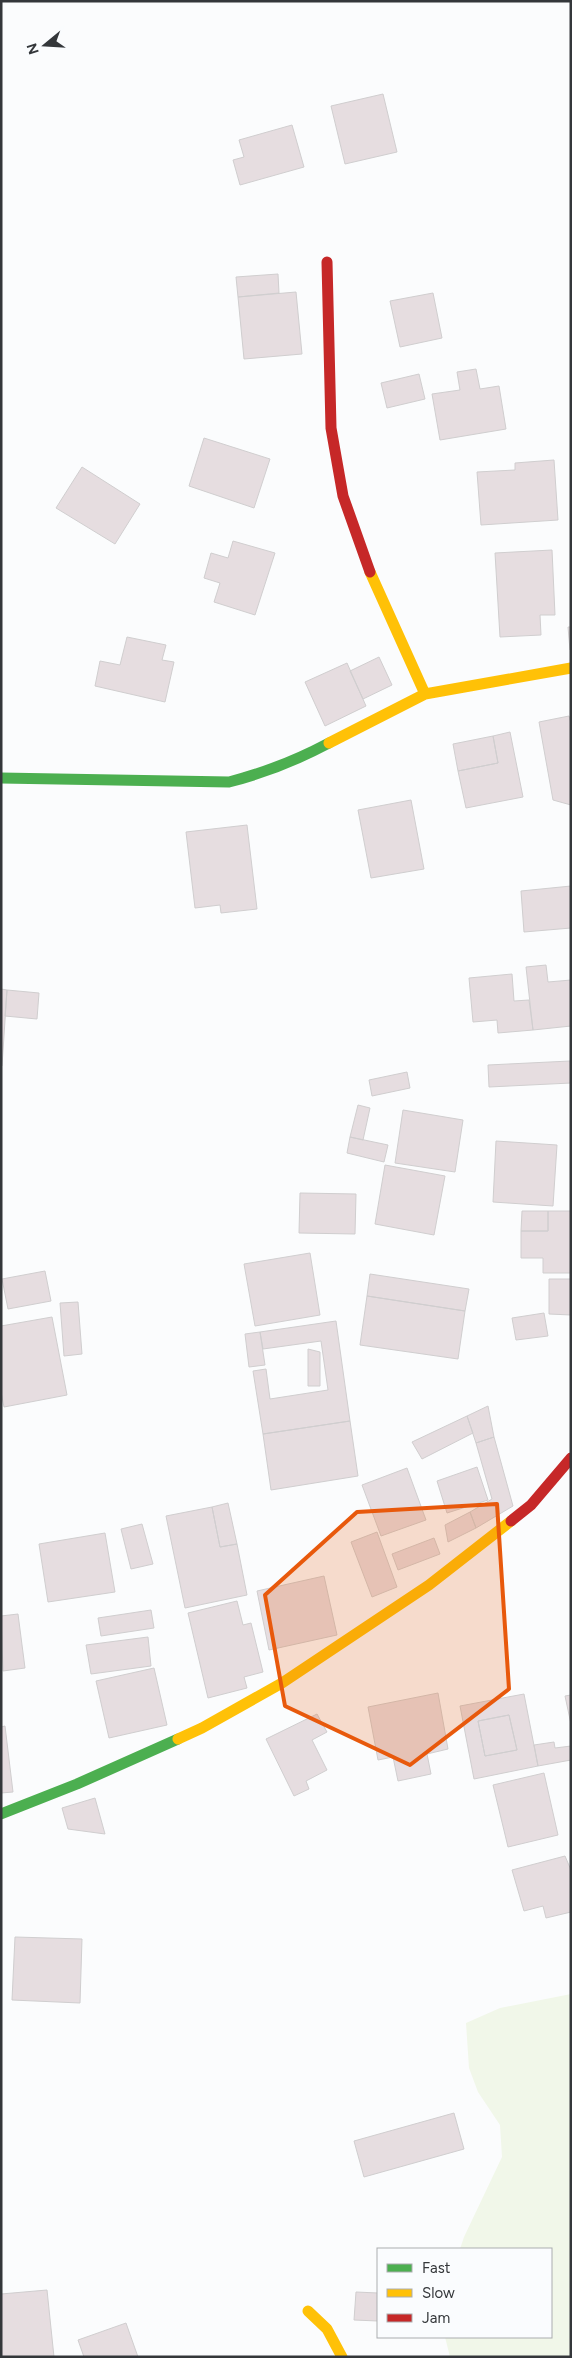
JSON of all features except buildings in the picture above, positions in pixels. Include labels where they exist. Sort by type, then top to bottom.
[{"type":"street","points":[[327,262],[331,428],[344,496],[363,556],[425,694]]},
{"type":"street","points":[[1,778],[195,783],[229,782],[257,775],[307,755],[400,705],[425,694],[571,668]]},
{"type":"street","points":[[1,1814],[77,1784],[202,1728],[282,1683],[430,1585],[531,1505],[571,1458]]},
{"type":"street","points":[[308,2311],[327,2329],[342,2357]]},
{"type":"highlighted area","points":[[497,1504],[509,1689],[410,1765],[285,1706],[265,1595],[357,1512]]},
{"type":"shaded area","points":[[571,1994],[571,2357],[450,2357],[445,2338],[552,2338],[552,2248],[460,2248],[502,2157],[500,2125],[478,2092],[469,2068],[466,2023],[500,2008]]},
{"type":"traffic: fast","points":[[1,778],[229,782],[280,765],[329,743]]},
{"type":"traffic: fast","points":[[1,1814],[77,1784],[178,1739]]},
{"type":"traffic: slow","points":[[370,572],[425,694]]},
{"type":"traffic: slow","points":[[329,743],[425,694],[571,668]]},
{"type":"traffic: slow","points":[[178,1739],[202,1728],[282,1683],[429,1585],[511,1521]]},
{"type":"traffic: slow","points":[[308,2311],[327,2329],[342,2357]]},
{"type":"traffic: jam","points":[[327,262],[331,428],[343,496],[370,572]]},
{"type":"traffic: jam","points":[[511,1521],[531,1505],[571,1458]]}]
